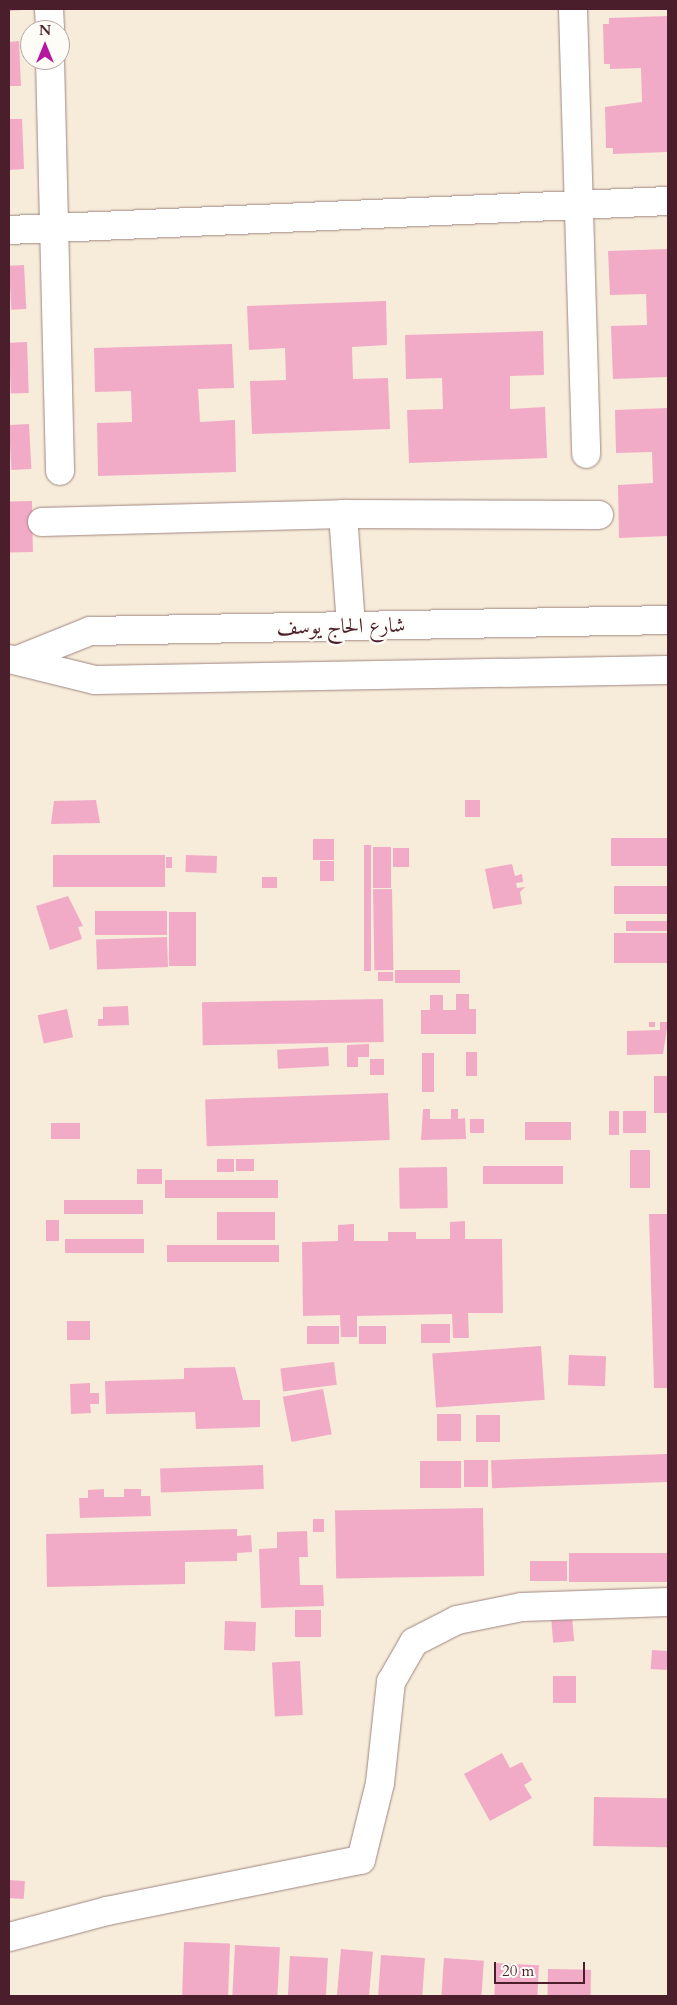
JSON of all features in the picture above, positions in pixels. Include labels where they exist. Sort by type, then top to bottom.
[{"type":"street","points":[[573,9],[586,454]]},
{"type":"street","points":[[50,70],[52,228],[60,471]]},
{"type":"street","points":[[9,230],[668,202]]},
{"type":"street","points":[[42,522],[343,514],[599,515]]},
{"type":"street","points":[[343,514],[351,626]]},
{"type":"street","name":"شارع الحاج يوسف","points":[[14,659],[90,631],[668,620]]},
{"type":"street","name":"شارع الحاج يوسف","points":[[14,659],[95,680],[668,670]]},
{"type":"street","points":[[9,1937],[107,1912],[360,1860],[380,1783],[391,1682],[414,1642],[457,1620],[522,1607],[668,1602]]},
{"type":"building","points":[[9,9],[23,9],[23,10],[9,11]]},
{"type":"building","points":[[668,16],[668,152],[613,154],[613,148],[606,148],[605,107],[642,102],[641,68],[610,69],[610,64],[604,64],[603,24],[609,24],[609,18]]},
{"type":"building","points":[[19,41],[21,86],[9,86],[9,42]]},
{"type":"building","points":[[9,119],[22,119],[24,169],[9,170]]},
{"type":"building","points":[[668,249],[668,377],[613,379],[611,326],[647,325],[646,294],[610,295],[608,251]]},
{"type":"building","points":[[24,265],[26,309],[11,310],[9,266]]},
{"type":"building","points":[[386,301],[387,345],[352,347],[353,379],[388,378],[390,429],[252,434],[250,381],[286,380],[285,348],[249,350],[247,306]]},
{"type":"building","points":[[543,331],[544,375],[510,376],[510,409],[545,407],[547,458],[409,463],[407,410],[443,409],[442,378],[406,379],[405,335]]},
{"type":"building","points":[[27,342],[29,393],[11,394],[9,343]]},
{"type":"building","points":[[232,344],[234,388],[198,389],[200,422],[235,420],[236,472],[98,476],[97,423],[132,422],[131,391],[95,392],[94,348]]},
{"type":"building","points":[[668,408],[668,536],[619,538],[618,485],[653,483],[652,452],[616,453],[615,410]]},
{"type":"building","points":[[29,424],[31,469],[11,470],[9,425]]},
{"type":"building","points":[[9,501],[32,501],[33,552],[10,552]]},
{"type":"building","points":[[96,800],[100,823],[51,824],[54,801]]},
{"type":"building","points":[[465,800],[480,800],[480,817],[465,817]]},
{"type":"building","points":[[611,838],[668,838],[668,866],[611,866]]},
{"type":"building","points":[[313,839],[334,839],[334,860],[313,860]]},
{"type":"building","points":[[364,845],[371,845],[371,971],[364,971]]},
{"type":"building","points":[[373,847],[391,847],[391,888],[373,888]]},
{"type":"building","points":[[393,848],[409,848],[409,867],[393,867]]},
{"type":"building","points":[[53,855],[165,855],[165,887],[53,887]]},
{"type":"building","points":[[186,855],[217,856],[216,873],[185,872]]},
{"type":"building","points":[[166,857],[172,857],[172,868],[166,868]]},
{"type":"building","points":[[320,861],[334,861],[334,881],[320,881]]},
{"type":"building","points":[[512,864],[515,876],[522,874],[523,882],[516,883],[517,888],[525,887],[520,892],[522,904],[493,909],[485,869]]},
{"type":"building","points":[[262,877],[277,877],[277,888],[262,888]]},
{"type":"building","points":[[614,886],[668,886],[668,914],[614,914]]},
{"type":"building","points":[[373,889],[392,889],[393,970],[374,970]]},
{"type":"building","points":[[68,896],[83,926],[78,927],[82,939],[50,950],[36,906]]},
{"type":"building","points":[[95,911],[167,911],[167,935],[95,935]]},
{"type":"building","points":[[169,912],[196,912],[196,966],[169,966]]},
{"type":"building","points":[[626,921],[668,921],[668,931],[626,931]]},
{"type":"building","points":[[614,933],[668,933],[668,963],[614,963]]},
{"type":"building","points":[[167,937],[168,967],[97,969],[96,939]]},
{"type":"building","points":[[395,970],[460,970],[460,983],[395,983]]},
{"type":"building","points":[[378,972],[393,972],[393,981],[378,981]]},
{"type":"building","points":[[456,994],[469,994],[469,1009],[476,1009],[476,1034],[421,1034],[421,1010],[430,1010],[430,995],[443,995],[443,1010],[456,1010]]},
{"type":"building","points":[[383,999],[384,1042],[203,1045],[202,1002]]},
{"type":"building","points":[[128,1006],[129,1025],[98,1026],[98,1019],[103,1019],[103,1007]]},
{"type":"building","points":[[67,1009],[73,1037],[44,1044],[38,1015]]},
{"type":"building","points":[[649,1022],[655,1022],[655,1027],[649,1027]]},
{"type":"building","points":[[660,1022],[668,1022],[663,1054],[627,1055],[627,1031],[660,1030]]},
{"type":"building","points":[[369,1044],[369,1057],[358,1057],[358,1067],[347,1067],[347,1045]]},
{"type":"building","points":[[328,1047],[329,1066],[278,1069],[277,1050]]},
{"type":"building","points":[[466,1052],[477,1052],[477,1076],[466,1076]]},
{"type":"building","points":[[422,1053],[434,1053],[434,1092],[422,1092]]},
{"type":"building","points":[[370,1059],[384,1059],[384,1075],[370,1075]]},
{"type":"building","points":[[654,1076],[668,1076],[668,1113],[654,1113]]},
{"type":"building","points":[[388,1093],[390,1140],[207,1146],[205,1099]]},
{"type":"building","points":[[423,1109],[430,1109],[430,1119],[451,1119],[451,1109],[458,1109],[458,1119],[465,1118],[466,1139],[421,1140]]},
{"type":"building","points":[[609,1111],[619,1111],[619,1135],[609,1135]]},
{"type":"building","points":[[623,1111],[646,1111],[646,1133],[623,1133]]},
{"type":"building","points":[[470,1119],[484,1119],[484,1133],[470,1133]]},
{"type":"building","points":[[525,1122],[571,1122],[571,1140],[525,1140]]},
{"type":"building","points":[[51,1123],[80,1123],[80,1139],[51,1139]]},
{"type":"building","points":[[630,1150],[650,1150],[650,1188],[630,1188]]},
{"type":"building","points":[[217,1159],[234,1159],[234,1172],[217,1172]]},
{"type":"building","points":[[236,1159],[254,1159],[254,1171],[236,1171]]},
{"type":"building","points":[[483,1166],[563,1166],[563,1184],[483,1184]]},
{"type":"building","points":[[447,1167],[448,1208],[400,1209],[399,1168]]},
{"type":"building","points":[[137,1169],[162,1169],[162,1184],[137,1184]]},
{"type":"building","points":[[165,1180],[278,1180],[278,1198],[165,1198]]},
{"type":"building","points":[[64,1200],[143,1200],[143,1214],[64,1214]]},
{"type":"building","points":[[217,1212],[275,1212],[275,1240],[217,1240]]},
{"type":"building","points":[[649,1214],[668,1214],[668,1388],[654,1388]]},
{"type":"building","points":[[46,1220],[59,1220],[59,1241],[46,1241]]},
{"type":"building","points":[[465,1221],[465,1239],[502,1239],[503,1313],[468,1313],[469,1338],[453,1338],[452,1314],[357,1316],[357,1337],[341,1337],[340,1315],[303,1316],[302,1242],[338,1241],[338,1225],[354,1224],[354,1241],[388,1241],[388,1232],[416,1232],[416,1239],[450,1239],[450,1222]]},
{"type":"building","points":[[65,1239],[144,1239],[144,1253],[65,1253]]},
{"type":"building","points":[[167,1245],[279,1245],[279,1262],[167,1262]]},
{"type":"building","points":[[67,1321],[90,1321],[90,1340],[67,1340]]},
{"type":"building","points":[[421,1324],[450,1324],[450,1343],[421,1343]]},
{"type":"building","points":[[307,1326],[339,1326],[339,1344],[307,1344]]},
{"type":"building","points":[[359,1326],[386,1326],[386,1344],[359,1344]]},
{"type":"building","points":[[541,1346],[545,1400],[436,1407],[432,1354]]},
{"type":"building","points":[[569,1355],[606,1356],[605,1386],[568,1385]]},
{"type":"building","points":[[334,1362],[337,1385],[283,1391],[280,1369]]},
{"type":"building","points":[[235,1367],[243,1400],[260,1400],[260,1427],[196,1429],[195,1412],[106,1414],[105,1381],[184,1379],[184,1368]]},
{"type":"building","points":[[90,1383],[90,1393],[99,1393],[99,1404],[90,1404],[91,1413],[71,1414],[70,1384]]},
{"type":"building","points":[[323,1389],[332,1434],[292,1442],[283,1397]]},
{"type":"building","points":[[437,1414],[461,1414],[461,1441],[437,1441]]},
{"type":"building","points":[[476,1415],[500,1415],[500,1442],[476,1442]]},
{"type":"building","points":[[667,1454],[668,1482],[492,1488],[491,1460]]},
{"type":"building","points":[[464,1460],[488,1460],[488,1487],[464,1487]]},
{"type":"building","points":[[420,1461],[461,1461],[461,1488],[420,1488]]},
{"type":"building","points":[[263,1465],[264,1489],[161,1493],[160,1469]]},
{"type":"building","points":[[104,1489],[104,1497],[124,1497],[124,1489],[141,1489],[141,1496],[150,1496],[151,1516],[80,1518],[79,1498],[88,1498],[88,1490]]},
{"type":"building","points":[[483,1508],[484,1576],[336,1579],[335,1511]]},
{"type":"building","points":[[313,1519],[324,1519],[324,1532],[313,1532]]},
{"type":"building","points":[[237,1529],[237,1536],[251,1535],[252,1552],[237,1553],[237,1561],[185,1562],[185,1584],[47,1587],[46,1534]]},
{"type":"building","points":[[307,1531],[308,1557],[299,1557],[300,1585],[323,1585],[324,1606],[261,1608],[259,1549],[277,1548],[277,1532]]},
{"type":"building","points":[[569,1553],[668,1553],[668,1582],[569,1582]]},
{"type":"building","points":[[530,1561],[567,1561],[567,1581],[530,1581]]},
{"type":"building","points":[[295,1610],[321,1610],[321,1637],[295,1637]]},
{"type":"building","points":[[572,1616],[574,1641],[553,1643],[551,1618]]},
{"type":"building","points":[[225,1621],[256,1622],[255,1651],[224,1650]]},
{"type":"building","points":[[652,1650],[668,1651],[667,1670],[651,1669]]},
{"type":"building","points":[[300,1661],[303,1715],[275,1716],[272,1662]]},
{"type":"building","points":[[553,1676],[576,1676],[576,1703],[553,1703]]},
{"type":"building","points":[[502,1753],[510,1768],[522,1762],[532,1780],[524,1785],[532,1798],[490,1821],[464,1774]]},
{"type":"building","points":[[594,1797],[668,1798],[667,1847],[593,1846]]},
{"type":"building","points":[[9,1880],[25,1881],[24,1899],[9,1898]]},
{"type":"building","points":[[184,1942],[230,1944],[228,1996],[182,1996]]},
{"type":"building","points":[[235,1945],[280,1947],[277,1996],[232,1996]]},
{"type":"building","points":[[341,1949],[373,1952],[369,1996],[337,1996]]},
{"type":"building","points":[[381,1955],[425,1958],[422,1996],[378,1996]]},
{"type":"building","points":[[290,1956],[328,1958],[326,1996],[288,1996]]},
{"type":"building","points":[[444,1958],[484,1961],[481,1996],[441,1996]]},
{"type":"building","points":[[496,1963],[539,1965],[537,1996],[494,1996]]},
{"type":"building","points":[[548,1969],[591,1970],[591,1996],[548,1996]]}]
